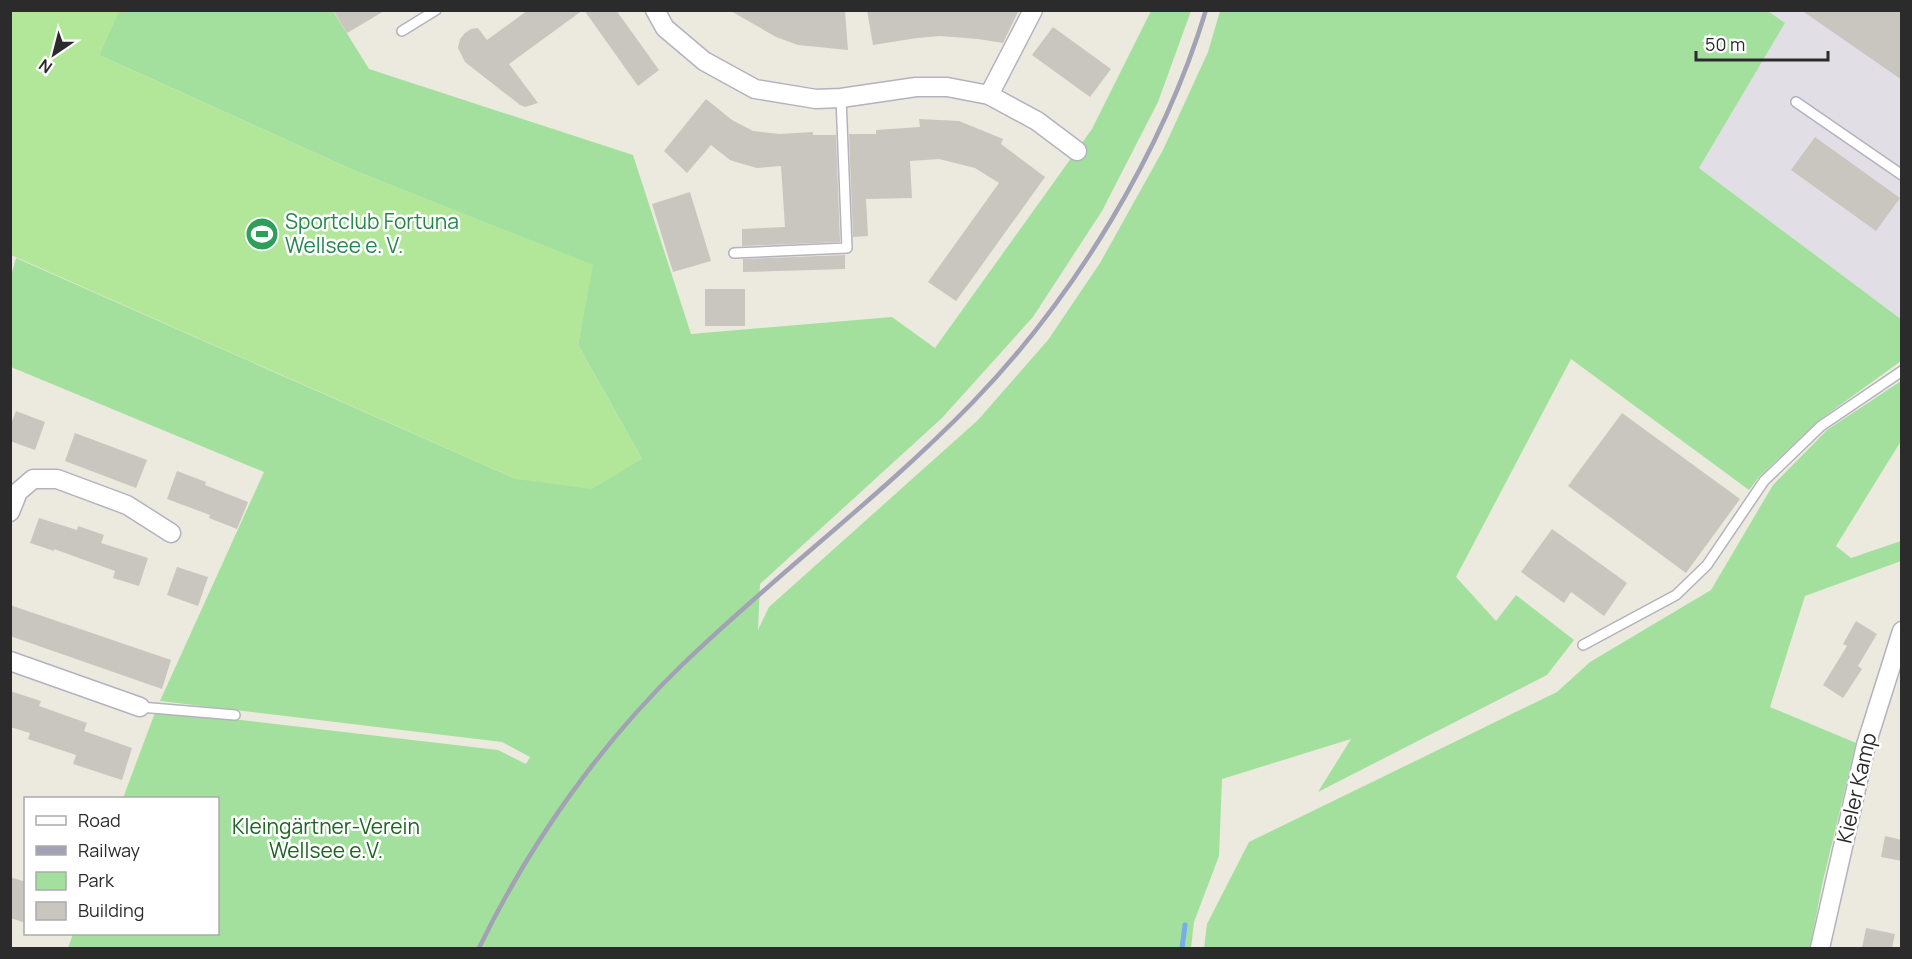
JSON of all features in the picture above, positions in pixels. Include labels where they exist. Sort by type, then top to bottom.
[{"type":"street","points":[[655,10],[665,28],[704,61],[755,89],[816,99],[936,87],[989,95],[1037,121],[1077,152]]},
{"type":"street","points":[[989,95],[1033,10]]},
{"type":"street","points":[[10,512],[18,492],[33,479],[57,479],[127,505],[171,533]]},
{"type":"street","name":"Kieler Kamp","points":[[1821,948],[1866,745],[1902,631]]},
{"type":"street","points":[[10,661],[140,707]]},
{"type":"lane","points":[[402,31],[436,10]]},
{"type":"lane","points":[[734,253],[847,248],[841,98]]},
{"type":"lane","points":[[1796,102],[1902,176]]},
{"type":"lane","points":[[1583,645],[1676,595],[1707,565],[1764,481],[1821,426],[1902,371]]},
{"type":"lane","points":[[140,707],[235,715]]},
{"type":"shaded area","points":[[1768,11],[1901,11],[1901,320],[1699,168],[1785,23]]},
{"type":"green space","name":"Kleingärtner-Verein Wellsee e.V.","points":[[119,10],[333,11],[369,69],[633,155],[691,334],[892,317],[935,348],[1092,129],[1151,11],[1191,11],[1158,102],[1102,211],[1033,317],[942,418],[760,584],[758,630],[769,607],[978,420],[1048,340],[1100,263],[1163,150],[1208,52],[1220,11],[1768,11],[1785,23],[1699,168],[1902,320],[1901,361],[1818,421],[1759,477],[1749,490],[1571,359],[1456,577],[1496,621],[1516,595],[1574,640],[1547,675],[1318,792],[1351,739],[1222,779],[1219,856],[1194,922],[1191,948],[68,948],[73,935],[219,935],[219,797],[123,797],[156,710],[498,750],[526,764],[530,757],[502,742],[160,701],[264,472],[11,367],[11,276],[16,258],[516,479],[642,459],[578,345],[592,265],[353,170],[99,55]]},
{"type":"green space","name":"Sportclub Fortuna Wellsee e. V.","points":[[10,11],[119,11],[99,55],[353,170],[593,265],[578,345],[642,459],[592,489],[516,479],[11,255]]},
{"type":"green space","points":[[1901,381],[1901,441],[1836,546],[1851,558],[1901,541],[1901,561],[1805,596],[1770,707],[1856,743],[1822,885],[1810,948],[1204,948],[1207,924],[1249,842],[1557,692],[1590,662],[1711,590],[1773,485],[1827,430]]},
{"type":"building","points":[[333,10],[386,10],[347,33]]},
{"type":"building","points":[[528,10],[583,10],[509,64],[538,103],[525,107],[465,62],[458,48],[460,39],[471,29],[478,28],[487,40]]},
{"type":"building","points":[[584,10],[616,10],[659,70],[638,86]]},
{"type":"building","points":[[729,10],[845,11],[848,50],[798,45],[776,37]]},
{"type":"building","points":[[867,10],[1019,10],[1003,43],[940,36],[873,45]]},
{"type":"building","points":[[1801,10],[1902,10],[1902,80]]},
{"type":"building","points":[[1053,27],[1111,69],[1090,97],[1032,55]]},
{"type":"building","points":[[706,99],[732,120],[753,131],[779,134],[813,132],[813,135],[836,135],[840,242],[742,246],[742,229],[785,227],[781,166],[757,168],[736,162],[711,145],[687,173],[664,151]]},
{"type":"building","points":[[919,119],[959,121],[1003,139],[1001,144],[1045,177],[956,301],[928,282],[999,183],[975,168],[939,159],[910,161],[912,198],[866,199],[868,236],[853,237],[849,134],[876,134],[876,130],[920,127]]},
{"type":"building","points":[[1815,137],[1900,198],[1876,231],[1791,170]]},
{"type":"building","points":[[690,192],[711,261],[673,272],[652,204]]},
{"type":"building","points":[[845,255],[845,269],[743,272],[743,259]]},
{"type":"building","points":[[705,289],[745,289],[745,326],[705,326]]},
{"type":"building","points":[[16,411],[45,422],[35,450],[10,441],[10,427]]},
{"type":"building","points":[[1622,413],[1740,499],[1686,573],[1568,486]]},
{"type":"building","points":[[75,433],[147,460],[136,488],[65,461]]},
{"type":"building","points":[[177,471],[248,502],[237,529],[209,518],[210,515],[167,499]]},
{"type":"building","points":[[39,518],[77,530],[78,526],[104,535],[101,543],[148,558],[139,586],[113,578],[115,571],[54,549],[54,551],[30,543]]},
{"type":"building","points":[[1552,529],[1627,583],[1604,616],[1571,592],[1564,603],[1521,572]]},
{"type":"building","points":[[177,567],[208,577],[198,606],[167,595]]},
{"type":"building","points":[[10,605],[171,660],[162,689],[10,636]]},
{"type":"building","points":[[1856,621],[1877,634],[1858,666],[1862,669],[1843,698],[1823,685],[1847,646],[1843,644]]},
{"type":"building","points":[[10,691],[41,701],[39,706],[87,723],[84,731],[132,748],[122,780],[73,764],[76,755],[28,739],[30,733],[10,727]]},
{"type":"building","points":[[1885,836],[1902,840],[1902,861],[1881,857]]},
{"type":"building","points":[[10,877],[24,881],[24,922],[10,918]]},
{"type":"building","points":[[1866,928],[1895,934],[1892,948],[1862,948]]},
{"type":"waterway","points":[[1182,948],[1185,925]]},
{"type":"railway","points":[[479,948],[543,834],[622,728],[651,696],[718,631],[866,503],[938,437],[1011,361],[1046,316],[1112,220],[1140,168],[1166,116],[1188,63],[1206,10]]},
{"type":"place","name":"Sportclub Fortuna Wellsee e. V.","points":[[262,234]]}]
